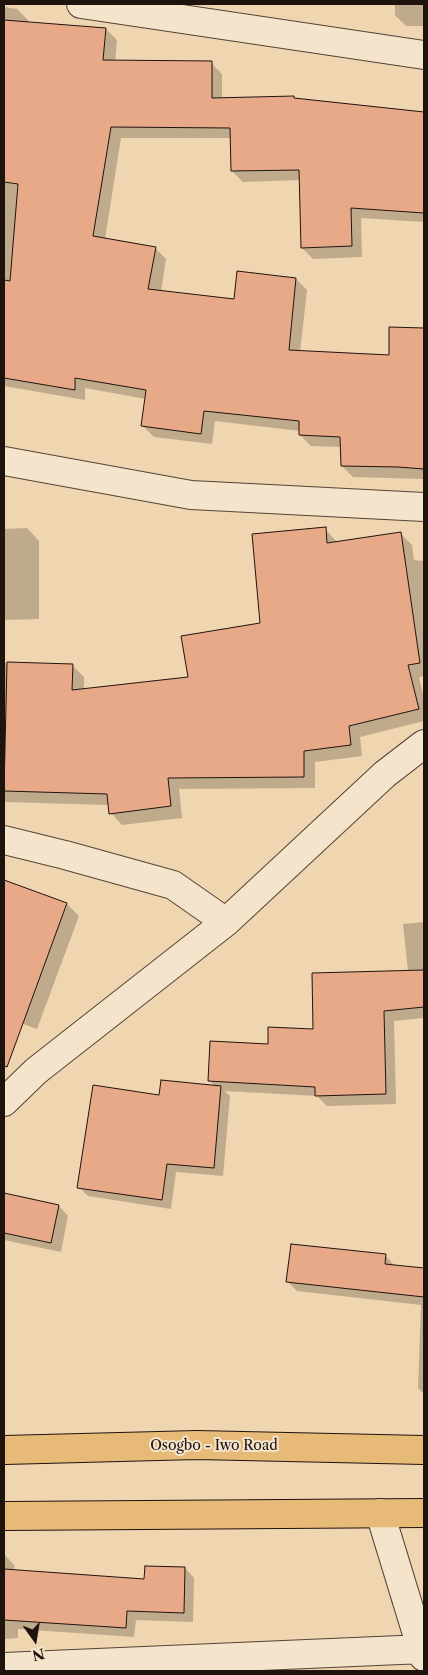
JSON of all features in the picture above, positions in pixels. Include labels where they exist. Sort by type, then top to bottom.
[{"type":"main road","name":"Osogbo - Iwo Road","points":[[4,1450],[197,1445],[424,1450]]},
{"type":"main road","points":[[4,1516],[424,1513]]},
{"type":"street","points":[[81,4],[424,55]]},
{"type":"street","points":[[4,461],[191,494],[424,508]]},
{"type":"street","points":[[4,1102],[36,1071],[226,922],[385,774],[424,744]]},
{"type":"street","points":[[4,840],[173,885],[226,922]]},
{"type":"street","points":[[4,1667],[423,1652],[380,1513]]},
{"type":"building","points":[[4,20],[106,28],[103,60],[212,61],[212,98],[294,96],[294,98],[424,112],[424,213],[351,208],[352,246],[301,248],[299,170],[231,171],[230,128],[111,127],[93,236],[156,247],[148,289],[234,299],[237,271],[296,278],[289,350],[389,355],[389,327],[424,328],[424,469],[341,466],[340,437],[299,435],[299,421],[204,411],[201,434],[141,426],[146,390],[75,378],[75,390],[4,378],[4,280],[10,281],[18,184],[4,182]]},
{"type":"building","points":[[326,527],[327,543],[401,532],[420,663],[408,665],[419,709],[349,726],[351,745],[304,751],[304,777],[168,778],[171,806],[109,814],[107,794],[4,791],[7,662],[73,664],[72,690],[188,677],[181,636],[260,623],[252,534]]},
{"type":"building","points":[[4,880],[67,903],[7,1067],[4,1066]]},
{"type":"building","points":[[424,970],[424,1007],[384,1011],[386,1094],[315,1096],[315,1087],[208,1081],[210,1041],[268,1044],[268,1027],[313,1029],[312,973]]},
{"type":"building","points":[[161,1080],[221,1086],[214,1168],[167,1164],[162,1200],[77,1188],[93,1085],[159,1095]]},
{"type":"building","points":[[4,1193],[59,1205],[51,1243],[4,1233]]},
{"type":"building","points":[[291,1244],[386,1254],[385,1264],[424,1268],[424,1297],[286,1282]]},
{"type":"building","points":[[145,1566],[185,1567],[184,1613],[127,1611],[126,1628],[4,1620],[4,1569],[144,1579]]}]
